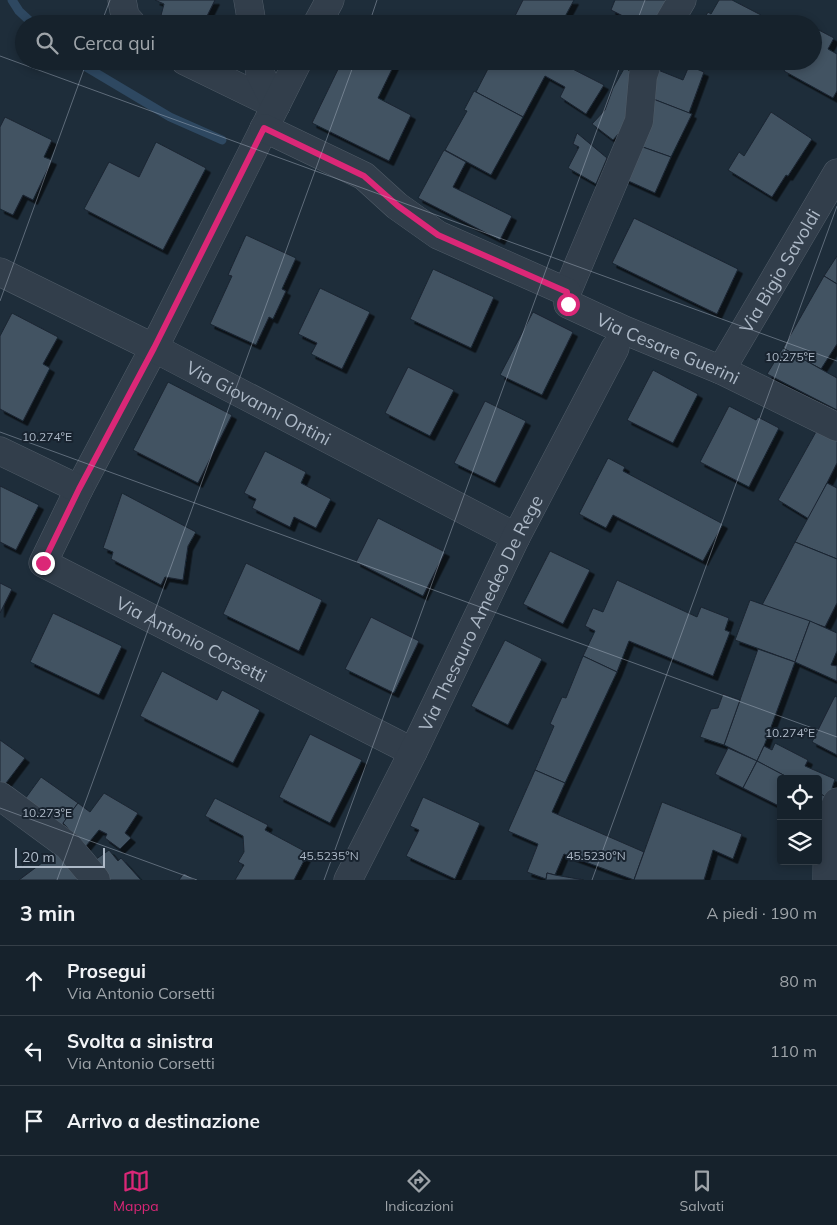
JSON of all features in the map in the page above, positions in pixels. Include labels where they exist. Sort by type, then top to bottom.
[{"type":"street","points":[[122,0],[125,15]]},
{"type":"street","points":[[248,0],[250,15]]},
{"type":"street","points":[[322,15],[330,0]]},
{"type":"street","points":[[673,15],[682,0]]},
{"type":"street","points":[[199,70],[364,176],[398,206],[438,235],[567,292],[639,121],[645,70]]},
{"type":"street","points":[[260,70],[270,116]]},
{"type":"street","name":"Via Antonio Corsetti","points":[[293,70],[154,348],[79,489],[43,563],[413,752]]},
{"type":"street","name":"Via Bigio Savoldi","points":[[721,370],[837,172]]},
{"type":"street","name":"Via Giovanni Ontini","points":[[0,272],[154,348],[516,537]]},
{"type":"street","name":"Via Cesare Guerini","points":[[567,292],[568,304],[624,330],[721,370],[837,427]]},
{"type":"street","name":"Via Thesauro Amedeo De Rege","points":[[348,880],[413,752],[516,537],[615,348]]},
{"type":"street","points":[[0,451],[79,489]]},
{"type":"street","points":[[0,796],[68,846],[96,880]]},
{"type":"street","points":[[827,880],[827,853],[833,809],[837,802]]},
{"type":"building","points":[[155,0],[215,0],[208,15],[161,15],[164,4]]},
{"type":"building","points":[[523,0],[574,0],[566,15],[516,15]]},
{"type":"building","points":[[615,0],[670,0],[663,15],[621,15],[611,10]]},
{"type":"building","points":[[719,0],[732,0],[761,15],[706,15],[708,12],[711,14]]},
{"type":"building","points":[[822,32],[834,38],[828,49],[837,54],[837,91],[833,98],[784,71],[822,70]]},
{"type":"building","points":[[338,70],[392,70],[378,98],[411,115],[389,161],[312,123]]},
{"type":"building","points":[[487,70],[575,70],[604,85],[586,114],[560,97],[565,87],[545,76],[523,117],[476,92]]},
{"type":"building","points":[[623,70],[628,70],[638,79],[632,118],[613,140],[592,124],[605,110],[613,88]]},
{"type":"building","points":[[653,70],[658,70],[683,80],[687,70],[704,72],[689,113],[648,97]]},
{"type":"building","points":[[474,91],[523,117],[491,175],[445,150],[467,111],[464,110]]},
{"type":"building","points":[[648,97],[692,114],[671,157],[637,145]]},
{"type":"building","points":[[771,112],[812,139],[772,197],[728,170],[739,152],[744,156]]},
{"type":"building","points":[[5,117],[52,140],[44,157],[52,160],[33,200],[23,195],[13,215],[0,209],[0,127]]},
{"type":"building","points":[[577,133],[607,158],[596,184],[568,168],[579,147],[573,144]]},
{"type":"building","points":[[156,142],[206,168],[163,250],[84,209],[109,162],[139,177]]},
{"type":"building","points":[[637,145],[671,157],[655,193],[624,179]]},
{"type":"building","points":[[444,150],[466,162],[453,187],[512,216],[500,240],[418,198]]},
{"type":"building","points":[[634,218],[738,269],[717,314],[612,263]]},
{"type":"building","points":[[246,235],[296,258],[282,289],[286,291],[273,319],[269,317],[256,345],[210,324],[232,276],[228,275]]},
{"type":"building","points":[[837,256],[837,284],[824,276]]},
{"type":"building","points":[[433,269],[494,297],[471,348],[410,319]]},
{"type":"building","points":[[824,276],[837,284],[837,344],[821,369],[783,348]]},
{"type":"building","points":[[320,288],[370,312],[342,369],[311,354],[317,343],[298,334]]},
{"type":"building","points":[[533,312],[573,332],[542,395],[500,375]]},
{"type":"building","points":[[12,313],[58,337],[43,364],[50,368],[23,421],[0,409],[0,336]]},
{"type":"building","points":[[783,348],[837,378],[837,410],[767,374]]},
{"type":"building","points":[[408,367],[454,390],[430,436],[385,413]]},
{"type":"building","points":[[653,370],[698,394],[673,443],[627,420]]},
{"type":"building","points":[[168,382],[232,415],[198,483],[133,450]]},
{"type":"building","points":[[485,401],[526,421],[495,483],[454,463]]},
{"type":"building","points":[[729,406],[756,420],[758,417],[779,428],[749,487],[700,462]]},
{"type":"building","points":[[817,430],[837,440],[837,463],[809,519],[778,500]]},
{"type":"building","points":[[265,451],[306,472],[301,483],[331,499],[316,528],[294,517],[290,527],[252,508],[256,499],[244,493]]},
{"type":"building","points":[[608,458],[625,467],[623,471],[723,524],[703,561],[613,515],[606,528],[579,514]]},
{"type":"building","points":[[827,483],[837,488],[837,559],[795,542]]},
{"type":"building","points":[[0,486],[39,505],[16,550],[0,542]]},
{"type":"building","points":[[122,493],[196,532],[188,546],[183,580],[165,577],[161,585],[111,559],[113,552],[103,548]]},
{"type":"building","points":[[378,518],[445,552],[423,596],[356,562]]},
{"type":"building","points":[[795,542],[837,559],[837,603],[825,627],[762,605]]},
{"type":"building","points":[[550,551],[590,570],[563,624],[523,604]]},
{"type":"building","points":[[246,563],[322,600],[299,651],[223,614]]},
{"type":"building","points":[[617,580],[697,617],[701,607],[729,618],[725,630],[730,632],[713,676],[629,641],[617,672],[583,656],[595,631],[585,626],[593,608],[603,612]]},
{"type":"building","points":[[0,583],[12,589],[0,613]]},
{"type":"building","points":[[750,600],[810,621],[795,662],[735,640]]},
{"type":"building","points":[[53,613],[122,646],[99,695],[30,662]]},
{"type":"building","points":[[371,617],[419,641],[394,693],[345,669]]},
{"type":"building","points":[[810,621],[837,633],[837,651],[831,665],[837,666],[837,681],[795,662]]},
{"type":"building","points":[[505,640],[542,659],[508,725],[471,706]]},
{"type":"building","points":[[758,649],[795,662],[757,761],[724,745]]},
{"type":"building","points":[[583,656],[617,672],[565,783],[535,770],[554,726],[550,724],[562,697],[566,698]]},
{"type":"building","points":[[162,671],[217,700],[222,690],[260,710],[233,763],[140,716]]},
{"type":"building","points":[[723,694],[740,700],[724,745],[700,737],[711,709],[718,708]]},
{"type":"building","points":[[835,696],[837,697],[837,755],[812,742]]},
{"type":"building","points":[[310,734],[362,760],[330,823],[279,797]]},
{"type":"building","points":[[0,740],[25,758],[3,787],[0,785]]},
{"type":"building","points":[[775,743],[808,760],[805,766],[835,779],[829,798],[822,795],[822,775],[783,775],[757,761],[764,746],[772,750]]},
{"type":"building","points":[[728,748],[757,761],[743,788],[715,774]]},
{"type":"building","points":[[757,761],[783,775],[777,775],[777,805],[743,788]]},
{"type":"building","points":[[535,770],[565,783],[552,812],[644,852],[634,880],[564,854],[555,875],[547,873],[546,879],[527,872],[538,844],[508,831]]},
{"type":"building","points":[[41,777],[78,803],[62,825],[25,799]]},
{"type":"building","points":[[104,793],[138,813],[125,833],[131,838],[120,849],[105,838],[107,834],[99,830],[86,846],[63,823],[78,803],[90,812]]},
{"type":"building","points":[[822,795],[829,798],[822,811]]},
{"type":"building","points":[[423,797],[480,823],[455,879],[406,856],[419,830],[410,826]]},
{"type":"building","points":[[215,798],[268,825],[265,830],[308,853],[294,880],[235,880],[244,865],[238,862],[244,852],[243,836],[205,816]]},
{"type":"building","points":[[662,802],[742,834],[733,859],[713,850],[704,880],[634,880]]},
{"type":"building","points":[[109,850],[118,861],[121,858],[141,880],[110,880],[95,860]]},
{"type":"building","points":[[58,851],[82,880],[19,880]]},
{"type":"building","points":[[184,873],[195,880],[179,880]]},
{"type":"building","points":[[547,873],[555,875],[584,880],[546,880]]},
{"type":"waterway","points":[[12,0],[23,15]]},
{"type":"waterway","points":[[91,70],[170,117],[222,140]]},
{"type":"route","points":[[43,563],[79,489],[154,348],[264,128],[364,176],[398,206],[438,235],[567,292],[568,304]]}]
